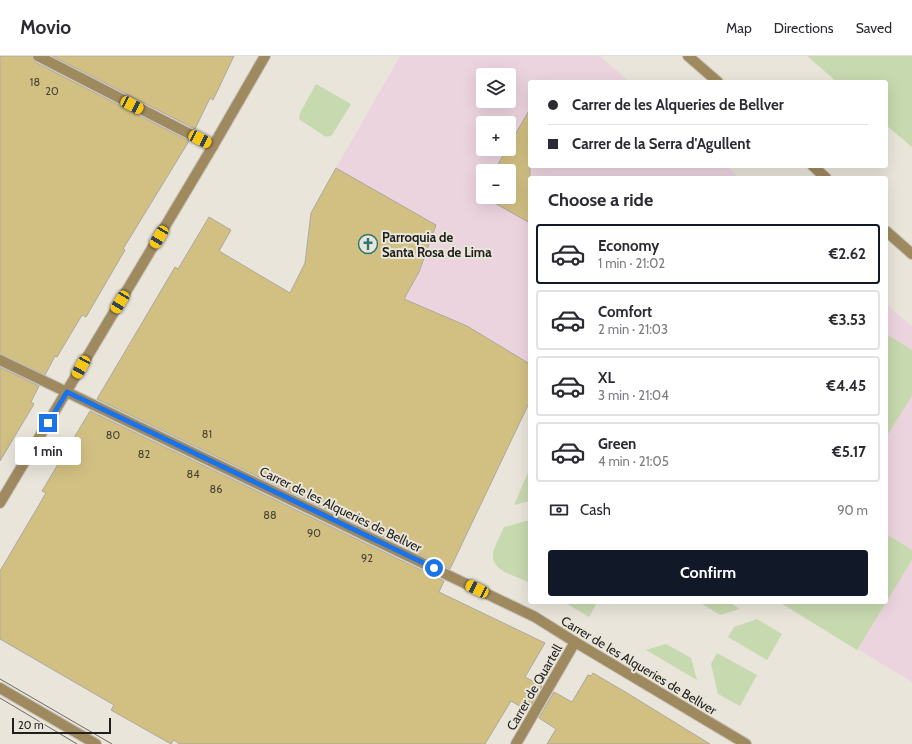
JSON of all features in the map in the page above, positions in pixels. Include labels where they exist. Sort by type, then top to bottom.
[{"type":"street","points":[[38,56],[213,146]]},
{"type":"street","points":[[0,503],[265,56]]},
{"type":"street","points":[[688,56],[716,80]]},
{"type":"street","points":[[815,168],[824,176]]},
{"type":"street","points":[[888,233],[912,254]]},
{"type":"street","name":"Carrer de les Alqueries de Bellver","points":[[0,360],[535,617],[746,744]]},
{"type":"street","name":"Carrer de Quartell","points":[[516,744],[575,642]]},
{"type":"street","points":[[0,688],[96,744]]},
{"type":"shaded area","points":[[400,56],[600,56],[628,80],[528,80],[528,168],[728,168],[738,176],[528,176],[528,363],[469,328],[404,299],[419,272],[436,225],[336,168]]},
{"type":"shaded area","points":[[888,306],[912,326],[912,682],[782,604],[888,604]]},
{"type":"green space","points":[[807,56],[912,56],[912,147],[888,127],[888,80],[835,80]]},
{"type":"green space","points":[[316,84],[351,104],[332,135],[324,136],[299,119],[300,113]]},
{"type":"green space","points":[[888,335],[912,350],[912,396],[888,434]]},
{"type":"green space","points":[[528,473],[528,502],[514,505]]},
{"type":"green space","points":[[528,521],[528,582],[500,569],[493,560],[496,544],[504,527]]},
{"type":"green space","points":[[888,535],[912,550],[912,560],[888,599]]},
{"type":"green space","points":[[567,604],[596,604],[589,617]]},
{"type":"green space","points":[[702,604],[732,604],[740,609],[720,615]]},
{"type":"green space","points":[[782,604],[885,604],[857,650]]},
{"type":"green space","points":[[757,619],[782,634],[767,660],[728,637],[734,627]]},
{"type":"green space","points":[[666,644],[691,658],[697,680],[646,650]]},
{"type":"green space","points":[[717,653],[757,675],[740,706],[718,694],[711,664]]},
{"type":"building","points":[[0,56],[32,56],[35,62],[189,141],[123,249],[125,250],[86,317],[82,315],[57,357],[55,356],[45,375],[0,354]]},
{"type":"building","points":[[52,56],[234,56],[213,100],[210,98],[195,129]]},
{"type":"building","points":[[528,112],[528,168],[530,168],[530,176],[528,176],[528,222],[496,204],[516,204],[516,164],[498,164],[503,156],[516,156],[516,133]]},
{"type":"building","points":[[336,168],[436,225],[419,272],[404,299],[467,326],[528,363],[528,405],[450,569],[97,399],[175,267],[178,269],[209,217],[231,230],[219,251],[290,293],[305,263],[311,213]]},
{"type":"building","points":[[0,367],[39,386],[31,402],[34,404],[0,461]]},
{"type":"building","points":[[90,411],[444,581],[439,592],[545,643],[525,677],[542,686],[528,711],[511,701],[485,744],[179,744],[174,740],[171,744],[111,710],[114,705],[0,639],[0,571],[46,493],[42,491]]},
{"type":"building","points":[[593,673],[710,744],[547,744],[556,729],[539,718],[554,692],[572,702],[588,675],[591,676]]},
{"type":"tram line","points":[[0,679],[112,744]]},
{"type":"tram line","points":[[0,698],[77,744]]},
{"type":"place","name":"Parroquia de Santa Rosa de Lima","points":[[368,244]]},
{"type":"route","points":[[48,423],[67,392],[434,568]]}]
